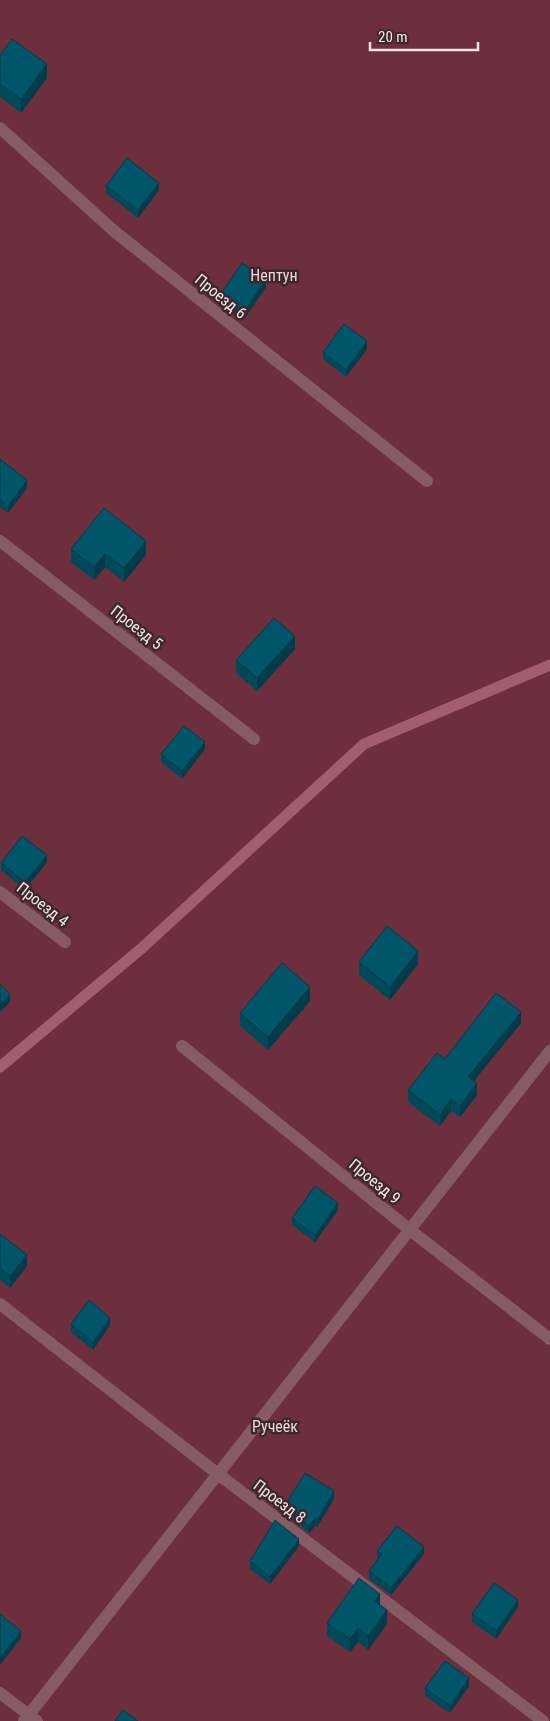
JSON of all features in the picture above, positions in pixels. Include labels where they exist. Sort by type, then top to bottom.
[{"type":"street","name":"Проезд 6","points":[[0,128],[114,231],[427,481]]},
{"type":"street","name":"Проезд 5","points":[[0,541],[254,739]]},
{"type":"street","name":"Проезд 4","points":[[0,892],[66,942]]},
{"type":"street","name":"Проезд 9","points":[[182,1046],[410,1230],[550,1339]]},
{"type":"street","points":[[0,1693],[30,1719],[218,1474],[550,1051]]},
{"type":"street","name":"Проезд 8","points":[[0,1304],[218,1474],[543,1721]]},
{"type":"green space","points":[[0,0],[550,0],[550,1721],[0,1721]]},
{"type":"building","points":[[12,39],[47,64],[21,99],[0,84],[0,55]]},
{"type":"building","points":[[127,158],[159,183],[138,210],[106,186]]},
{"type":"building","points":[[242,263],[266,279],[244,312],[220,295]]},
{"type":"building","points":[[344,324],[367,341],[346,370],[323,352]]},
{"type":"building","points":[[0,459],[27,480],[8,506],[0,500]]},
{"type":"building","points":[[104,508],[146,541],[124,568],[105,554],[94,567],[71,549]]},
{"type":"building","points":[[274,618],[295,636],[257,678],[236,660]]},
{"type":"building","points":[[184,726],[205,742],[182,771],[161,754]]},
{"type":"building","points":[[22,836],[47,855],[25,882],[1,863]]},
{"type":"building","points":[[387,926],[418,951],[390,987],[359,962]]},
{"type":"building","points":[[282,963],[310,987],[268,1037],[240,1013]]},
{"type":"building","points":[[0,984],[10,994],[0,1005]]},
{"type":"building","points":[[496,993],[521,1012],[468,1077],[477,1083],[460,1106],[451,1099],[440,1115],[408,1090],[437,1053],[445,1059]]},
{"type":"building","points":[[315,1186],[338,1203],[315,1235],[292,1218]]},
{"type":"building","points":[[0,1234],[27,1255],[10,1276],[0,1268]]},
{"type":"building","points":[[89,1300],[110,1318],[93,1342],[71,1324]]},
{"type":"building","points":[[305,1473],[334,1491],[317,1520],[315,1518],[309,1526],[284,1507]]},
{"type":"building","points":[[275,1520],[299,1539],[270,1577],[250,1561]]},
{"type":"building","points":[[397,1526],[424,1547],[391,1588],[369,1571],[382,1554],[377,1551]]},
{"type":"building","points":[[359,1578],[380,1594],[375,1601],[387,1610],[368,1636],[358,1628],[350,1639],[327,1623]]},
{"type":"building","points":[[494,1583],[518,1600],[496,1631],[472,1614]]},
{"type":"building","points":[[0,1614],[21,1631],[0,1658]]},
{"type":"building","points":[[445,1661],[469,1678],[450,1706],[425,1688]]},
{"type":"building","points":[[123,1710],[138,1721],[115,1721]]},
{"type":"waterway","points":[[0,1067],[142,948],[364,744],[550,665]]},
{"type":"park label","name":"Нептун","points":[[274,275]]},
{"type":"park label","name":"Ручеёк","points":[[275,1426]]}]
